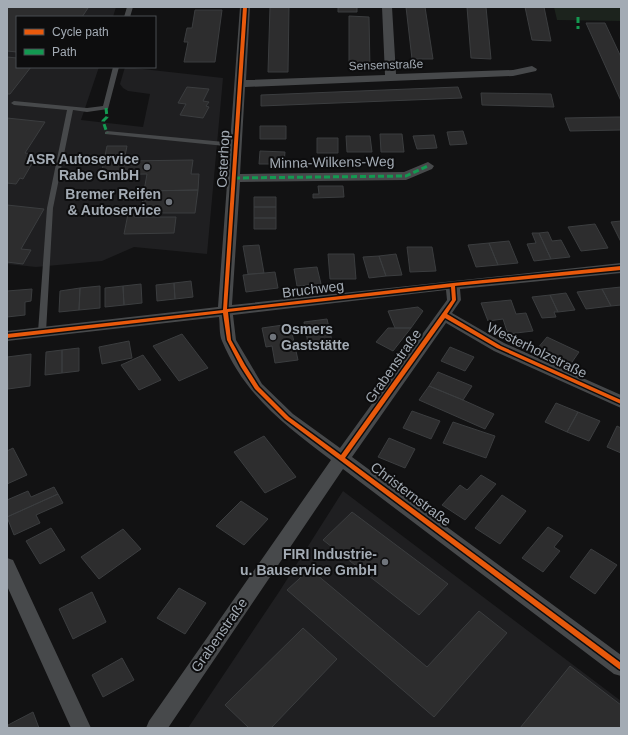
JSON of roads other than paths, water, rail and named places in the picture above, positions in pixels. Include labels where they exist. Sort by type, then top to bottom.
[{"type":"street","name":"Osterhop","points":[[225,311],[244,7]]},
{"type":"street","points":[[387,7],[391,78]]},
{"type":"street","name":"Sensenstraße","points":[[240,84],[513,73],[532,69]]},
{"type":"street","name":"Minna-Wilkens-Weg","points":[[234,178],[406,176],[428,166]]},
{"type":"street","name":"Bruchweg","points":[[7,336],[453,285],[621,268]]},
{"type":"street","name":"Grabenstraße","points":[[156,728],[342,458],[444,315],[454,300],[453,285]]},
{"type":"street","name":"Christernstraße","points":[[225,311],[229,340],[243,366],[258,388],[287,418],[621,667]]},
{"type":"street","name":"Westerholzstraße","points":[[444,315],[499,347],[621,402]]},
{"type":"street","points":[[7,566],[81,728]]},
{"type":"lane","points":[[14,103],[86,110],[106,108],[116,68]]},
{"type":"lane","points":[[42,332],[50,208],[70,108]]},
{"type":"lane","points":[[107,133],[235,145]]},
{"type":"place","name":"ASR Autoservice Rabe GmbH","points":[[147,167]]},
{"type":"place","name":"Bremer Reifen & Autoservice","points":[[169,202]]},
{"type":"place","name":"Osmers Gaststätte","points":[[273,337]]},
{"type":"place","name":"FIRI Industrie- u. Bauservice GmbH","points":[[385,562]]}]
